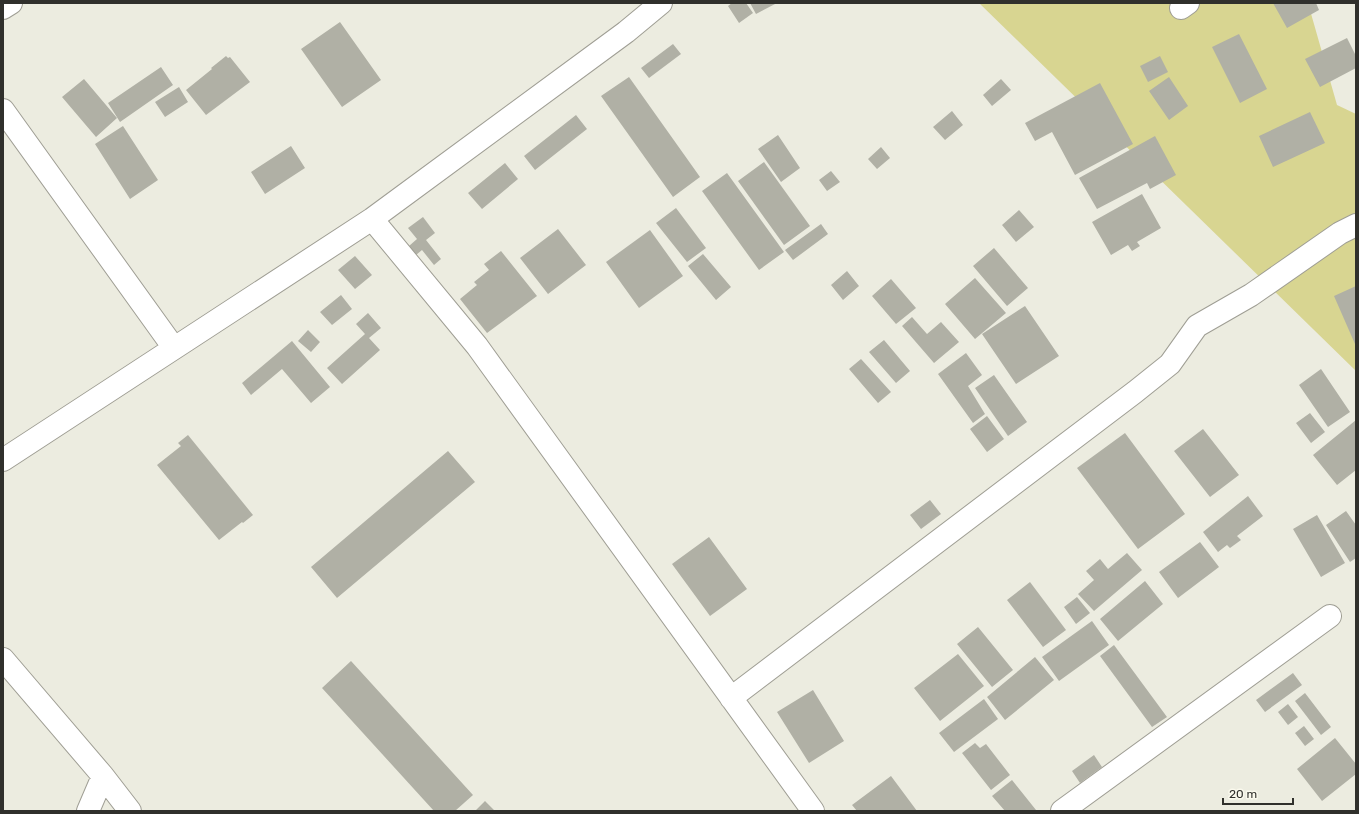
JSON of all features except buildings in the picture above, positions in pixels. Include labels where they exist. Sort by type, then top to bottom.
[{"type":"street","points":[[3,8],[11,3]]},
{"type":"street","points":[[3,460],[372,219],[626,32],[661,3]]},
{"type":"street","points":[[3,110],[174,348]]},
{"type":"street","points":[[372,219],[477,346],[813,811]]},
{"type":"street","points":[[731,698],[1170,364],[1197,326],[1251,295],[1340,233],[1356,225]]},
{"type":"street","points":[[1062,811],[1330,616]]},
{"type":"street","points":[[3,660],[103,776],[130,811]]},
{"type":"street","points":[[88,811],[103,776]]},
{"type":"shaded area","points":[[979,3],[1308,3],[1337,105],[1356,114],[1356,371]]}]
